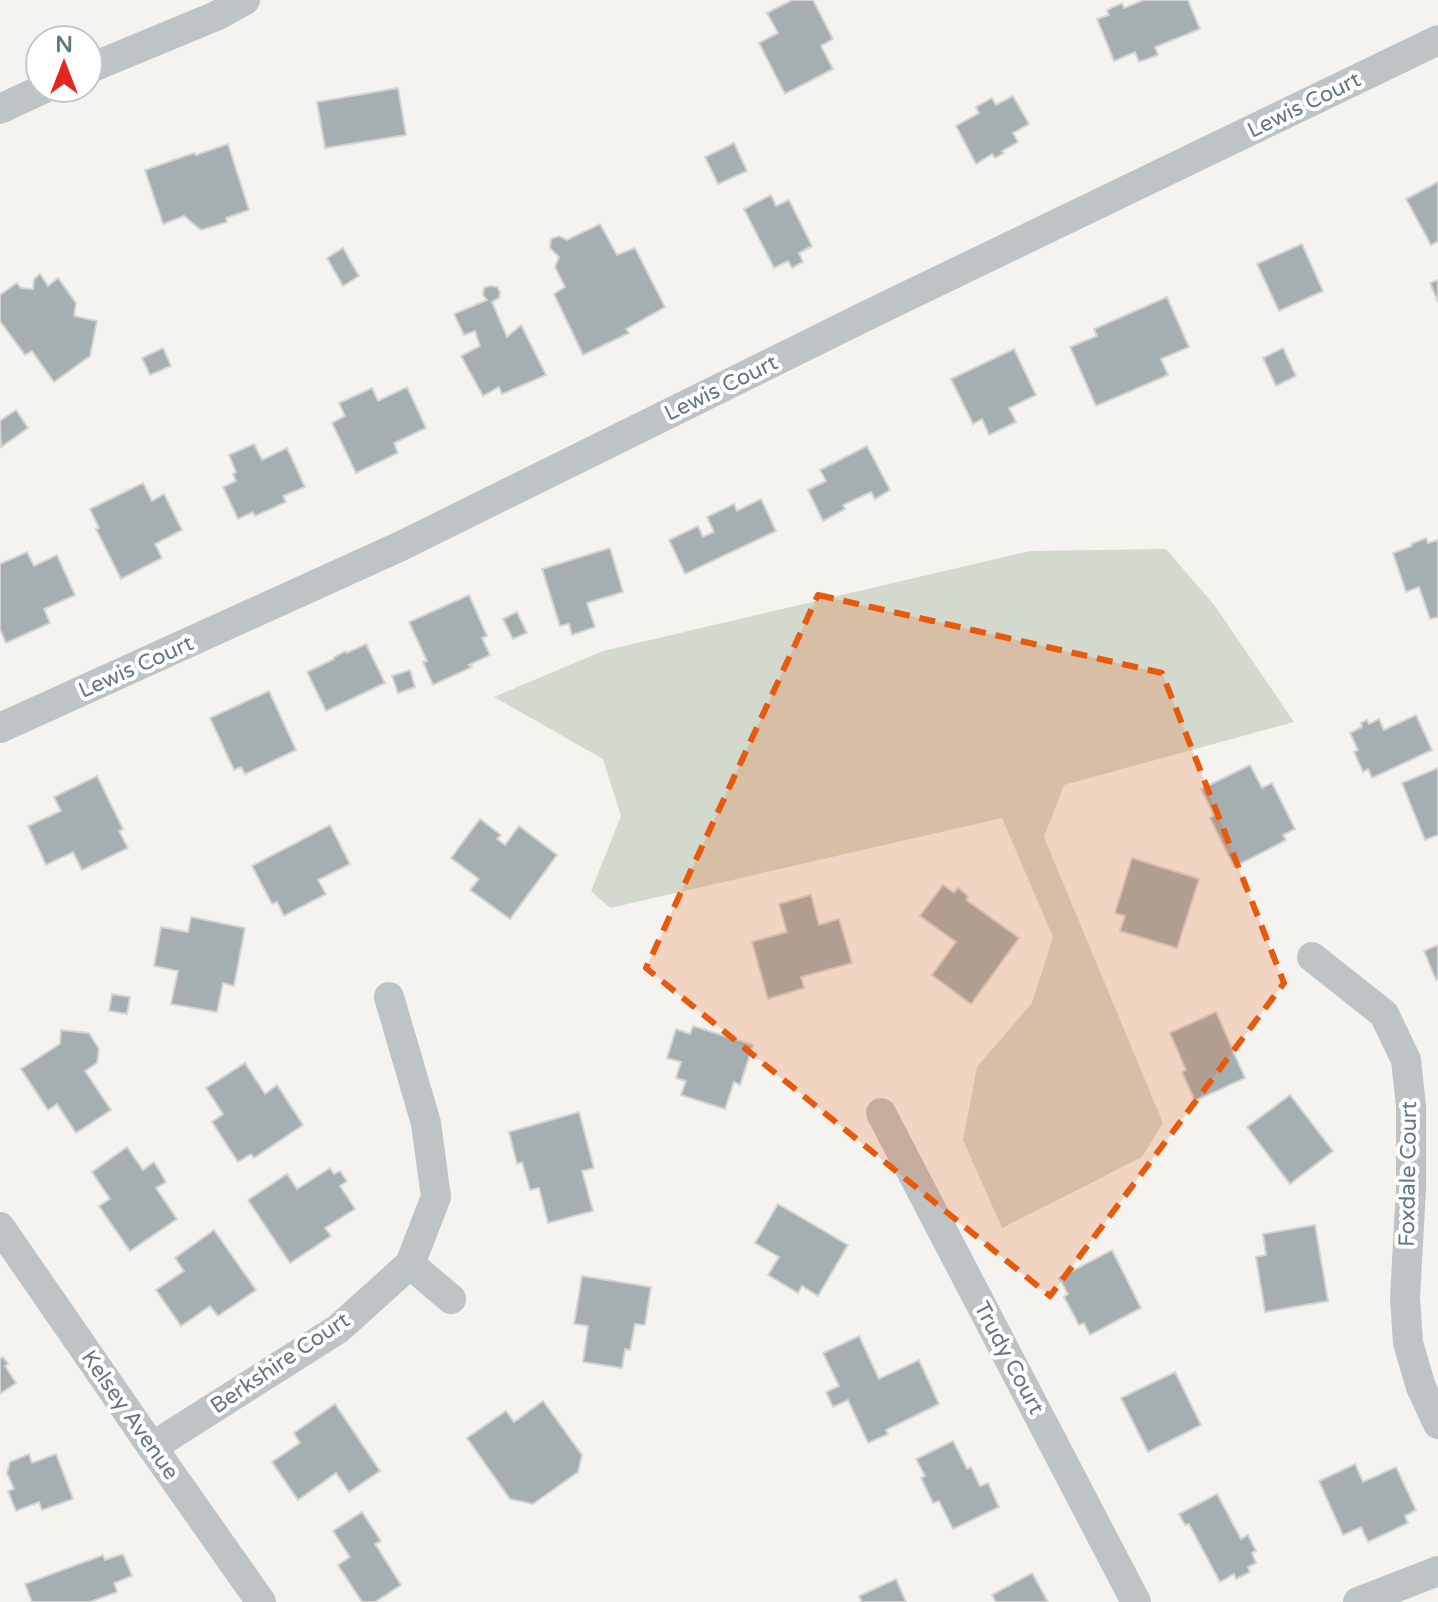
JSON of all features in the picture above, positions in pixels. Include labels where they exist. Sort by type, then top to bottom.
[{"type":"street","points":[[104,62],[216,16],[245,0]]},
{"type":"street","name":"Lewis Court","points":[[0,728],[401,546],[872,313],[1438,40]]},
{"type":"street","points":[[0,109],[24,98]]},
{"type":"street","name":"Foxdale Court","points":[[1312,957],[1384,1014],[1406,1060],[1411,1106],[1411,1188],[1405,1298],[1408,1343],[1421,1387],[1438,1424]]},
{"type":"street","name":"Berkshire Court","points":[[152,1447],[338,1329],[410,1264],[436,1197],[426,1123],[389,997]]},
{"type":"street","name":"Trudy Court","points":[[881,1113],[1136,1602]]},
{"type":"street","name":"Kelsey Avenue","points":[[5,1245],[261,1602]]},
{"type":"street","points":[[410,1264],[451,1299]]},
{"type":"street","points":[[1358,1602],[1438,1571]]},
{"type":"highlighted area","points":[[818,595],[1162,673],[1284,983],[1050,1296],[646,968]]},
{"type":"shaded area","points":[[1166,549],[1215,606],[1294,722],[1064,785],[1044,837],[1163,1123],[1142,1157],[1002,1228],[963,1140],[977,1067],[1032,1003],[1053,937],[1002,818],[610,908],[591,891],[621,816],[603,759],[494,697],[603,651],[1030,551]]},
{"type":"building","points":[[792,0],[813,0],[833,39],[821,46],[833,69],[785,94],[759,43],[778,33],[767,13]]},
{"type":"building","points":[[1144,0],[1188,0],[1200,29],[1155,47],[1158,55],[1139,62],[1135,52],[1114,61],[1097,19],[1109,15],[1107,10],[1122,3],[1124,8]]},
{"type":"building","points":[[398,88],[406,135],[325,148],[317,102]]},
{"type":"building","points":[[1013,96],[1029,124],[1013,133],[1018,142],[1002,151],[1004,153],[995,158],[992,154],[976,164],[956,126],[979,113],[976,107],[992,98],[996,105]]},
{"type":"building","points":[[734,143],[747,171],[718,184],[705,157]]},
{"type":"building","points":[[228,144],[249,210],[226,218],[227,222],[201,230],[184,216],[163,224],[145,170]]},
{"type":"building","points":[[1438,182],[1438,241],[1431,245],[1406,199]]},
{"type":"building","points":[[771,195],[776,206],[789,200],[812,246],[799,253],[803,262],[792,268],[788,261],[774,268],[744,209]]},
{"type":"building","points":[[600,224],[617,255],[635,248],[665,307],[626,329],[629,333],[583,355],[554,294],[565,287],[555,267],[559,257],[550,248],[551,239],[559,236],[567,240]]},
{"type":"building","points":[[1302,244],[1323,291],[1279,311],[1257,264]]},
{"type":"building","points":[[343,248],[359,276],[343,286],[327,258]]},
{"type":"building","points":[[40,274],[48,286],[58,278],[76,303],[74,316],[97,321],[90,356],[54,382],[32,351],[25,355],[0,321],[0,295],[17,283],[21,288],[33,289],[34,279]]},
{"type":"building","points":[[1438,280],[1438,302],[1430,283]]},
{"type":"building","points":[[497,287],[500,292],[499,298],[492,302],[507,337],[521,325],[546,375],[502,394],[499,387],[483,396],[461,356],[480,346],[475,331],[464,335],[454,314],[487,300],[483,295],[484,288]]},
{"type":"building","points":[[1167,297],[1189,347],[1161,359],[1168,375],[1096,406],[1070,347],[1097,336],[1094,329]]},
{"type":"building","points":[[163,348],[171,366],[150,375],[142,358]]},
{"type":"building","points":[[1283,348],[1296,376],[1276,386],[1263,358]]},
{"type":"building","points":[[1014,349],[1036,395],[1009,408],[1016,422],[989,435],[982,419],[973,424],[951,379]]},
{"type":"building","points":[[407,387],[426,428],[394,443],[398,453],[356,473],[332,423],[345,416],[339,403],[372,388],[378,401]]},
{"type":"building","points":[[16,410],[28,428],[1,447],[0,421]]},
{"type":"building","points":[[254,444],[262,460],[287,448],[305,487],[283,496],[286,502],[255,516],[253,512],[238,519],[223,487],[236,481],[229,455]]},
{"type":"building","points":[[867,446],[890,490],[875,499],[871,492],[843,505],[845,509],[823,521],[808,490],[826,481],[820,470]]},
{"type":"building","points":[[143,483],[152,501],[164,494],[182,530],[155,544],[162,558],[121,579],[96,529],[99,528],[90,509]]},
{"type":"building","points":[[761,499],[776,531],[685,574],[669,540],[698,526],[703,537],[714,532],[707,517],[734,504],[737,511]]},
{"type":"building","points":[[1426,538],[1428,543],[1438,540],[1438,617],[1430,619],[1419,587],[1406,592],[1393,553]]},
{"type":"building","points":[[610,548],[623,592],[587,603],[595,627],[572,635],[569,624],[560,626],[542,569]]},
{"type":"building","points":[[27,552],[34,566],[57,555],[75,595],[44,609],[50,623],[6,643],[0,629],[0,564]]},
{"type":"building","points":[[469,595],[487,636],[482,638],[490,655],[433,685],[423,662],[427,661],[409,622]]},
{"type":"building","points":[[517,612],[527,633],[513,639],[503,619]]},
{"type":"building","points":[[366,644],[385,683],[326,711],[307,672]]},
{"type":"building","points":[[410,670],[415,687],[398,693],[392,676]]},
{"type":"building","points":[[269,691],[296,750],[245,774],[241,767],[234,770],[210,718]]},
{"type":"building","points":[[1416,715],[1432,750],[1372,778],[1368,769],[1363,772],[1350,733],[1362,727],[1361,723],[1367,720],[1369,724],[1379,719],[1384,730]]},
{"type":"building","points":[[1250,765],[1262,788],[1272,783],[1295,829],[1283,835],[1286,840],[1234,867],[1210,818],[1214,815],[1201,789]]},
{"type":"building","points":[[1438,768],[1438,835],[1425,840],[1402,783]]},
{"type":"building","points":[[97,776],[123,829],[119,831],[128,848],[82,870],[73,852],[46,865],[28,826],[61,811],[54,797]]},
{"type":"building","points":[[480,819],[501,835],[497,839],[505,845],[519,826],[557,855],[510,919],[470,890],[479,879],[451,858]]},
{"type":"building","points":[[330,825],[350,864],[318,880],[326,894],[284,916],[277,902],[272,904],[252,866]]},
{"type":"building","points":[[1132,858],[1199,879],[1177,948],[1120,931],[1125,916],[1115,913]]},
{"type":"building","points":[[943,885],[954,893],[958,888],[968,896],[966,900],[1019,938],[971,1004],[932,975],[956,942],[920,916]]},
{"type":"building","points":[[811,895],[819,925],[839,919],[852,963],[801,977],[804,988],[768,999],[752,942],[787,932],[779,904]]},
{"type":"building","points":[[191,917],[245,928],[234,986],[223,983],[217,1012],[171,1004],[178,971],[154,966],[161,927],[188,932]]},
{"type":"building","points":[[1438,945],[1438,979],[1436,980],[1424,951]]},
{"type":"building","points":[[112,994],[130,997],[127,1014],[109,1011]]},
{"type":"building","points":[[1216,1012],[1245,1078],[1195,1101],[1170,1033]]},
{"type":"building","points":[[693,1026],[753,1045],[740,1085],[734,1082],[725,1109],[681,1095],[686,1081],[676,1078],[681,1062],[667,1058],[676,1029],[690,1034]]},
{"type":"building","points":[[61,1030],[89,1033],[99,1049],[97,1063],[85,1071],[111,1110],[76,1133],[57,1104],[48,1110],[21,1069],[60,1044]]},
{"type":"building","points":[[245,1063],[265,1094],[277,1085],[303,1125],[254,1158],[251,1154],[238,1162],[212,1122],[223,1114],[206,1088]]},
{"type":"building","points":[[1290,1095],[1333,1151],[1290,1184],[1247,1127]]},
{"type":"building","points":[[579,1112],[594,1168],[582,1171],[593,1211],[548,1223],[539,1188],[530,1190],[522,1162],[517,1164],[509,1132]]},
{"type":"building","points":[[127,1147],[143,1170],[154,1162],[166,1182],[156,1188],[177,1219],[130,1251],[99,1206],[110,1199],[92,1172]]},
{"type":"building","points":[[330,1168],[334,1174],[340,1171],[347,1181],[340,1186],[355,1209],[325,1228],[331,1236],[290,1263],[248,1200],[287,1174],[297,1189]]},
{"type":"building","points":[[778,1204],[848,1245],[818,1296],[802,1286],[798,1293],[768,1275],[779,1257],[755,1243]]},
{"type":"building","points":[[1315,1225],[1328,1301],[1265,1312],[1256,1257],[1266,1255],[1263,1234]]},
{"type":"building","points":[[214,1230],[256,1290],[218,1316],[210,1306],[181,1326],[156,1290],[184,1271],[175,1258]]},
{"type":"building","points":[[1112,1250],[1141,1308],[1090,1335],[1084,1323],[1079,1325],[1064,1297],[1068,1294],[1059,1278]]},
{"type":"building","points":[[582,1276],[651,1287],[645,1325],[635,1324],[630,1350],[625,1349],[622,1368],[583,1362],[588,1326],[574,1324]]},
{"type":"building","points":[[859,1336],[879,1379],[919,1360],[939,1404],[886,1430],[888,1434],[868,1443],[848,1400],[833,1407],[826,1392],[839,1386],[823,1353]]},
{"type":"building","points":[[3,1357],[16,1383],[0,1394],[0,1359]]},
{"type":"building","points":[[1175,1372],[1201,1425],[1148,1452],[1121,1398]]},
{"type":"building","points":[[543,1401],[582,1455],[578,1472],[533,1504],[510,1499],[467,1438],[506,1411],[514,1422]]},
{"type":"building","points":[[335,1404],[380,1471],[349,1492],[336,1473],[298,1500],[272,1462],[300,1443],[294,1433]]},
{"type":"building","points":[[953,1441],[967,1469],[971,1467],[980,1486],[988,1483],[999,1507],[953,1529],[939,1501],[933,1503],[916,1459]]},
{"type":"building","points":[[29,1454],[32,1463],[56,1454],[73,1499],[42,1510],[39,1502],[16,1511],[8,1491],[14,1489],[7,1473],[10,1462]]},
{"type":"building","points":[[1355,1464],[1363,1482],[1396,1467],[1416,1510],[1405,1516],[1408,1523],[1368,1542],[1361,1527],[1343,1535],[1319,1481]]},
{"type":"building","points":[[1217,1494],[1241,1539],[1248,1535],[1256,1551],[1252,1553],[1256,1563],[1248,1567],[1250,1572],[1236,1579],[1234,1574],[1220,1582],[1189,1524],[1185,1525],[1179,1514]]},
{"type":"building","points":[[362,1512],[381,1541],[375,1544],[401,1585],[375,1602],[362,1602],[338,1565],[350,1557],[333,1531]]},
{"type":"building","points":[[123,1554],[132,1576],[114,1583],[117,1592],[90,1602],[32,1602],[25,1584],[103,1555],[105,1560]]},
{"type":"building","points":[[1032,1573],[1048,1602],[996,1602],[992,1595]]},
{"type":"building","points":[[896,1579],[906,1602],[862,1602],[859,1596]]}]
